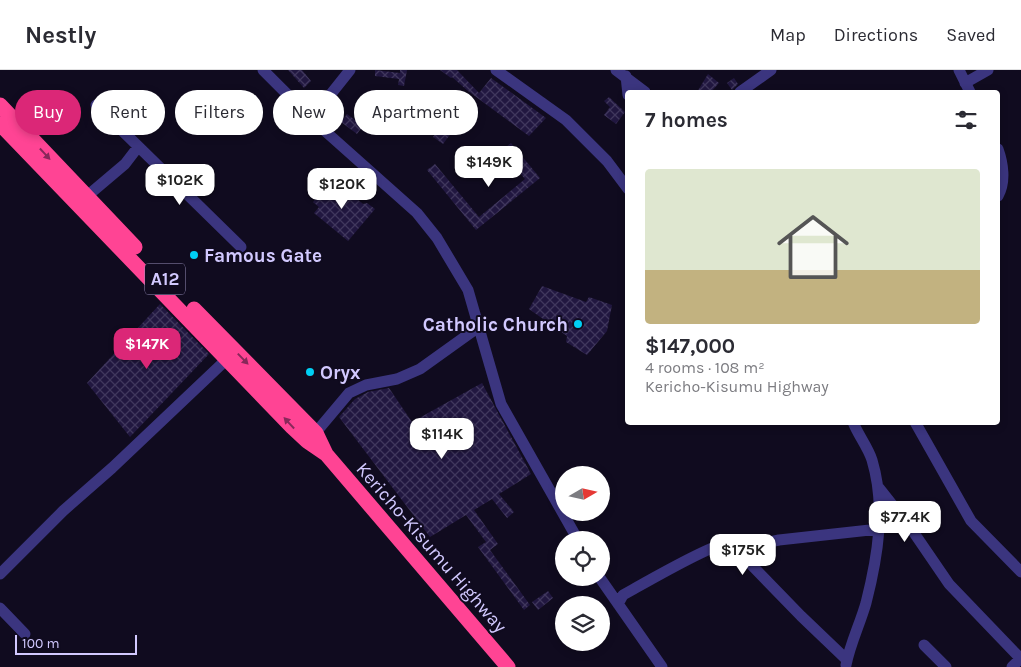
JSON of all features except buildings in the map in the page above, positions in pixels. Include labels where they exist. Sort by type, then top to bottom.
[{"type":"highway","name":"Kericho-Kisumu Highway","points":[[0,105],[311,437],[508,667]]},
{"type":"highway","name":"Kericho-Kisumu Highway","points":[[0,124],[227,359],[311,437]]},
{"type":"street","points":[[263,70],[283,90]]},
{"type":"street","points":[[334,90],[350,70]]},
{"type":"street","points":[[496,70],[566,120],[607,161],[625,185]]},
{"type":"street","points":[[743,90],[771,70]]},
{"type":"street","points":[[958,70],[967,88],[988,70]]},
{"type":"street","points":[[621,73],[643,90]]},
{"type":"street","points":[[621,73],[626,90]]},
{"type":"street","points":[[126,135],[241,247]]},
{"type":"street","points":[[329,135],[417,213],[437,238],[464,282],[480,326],[489,366],[501,404],[573,531]]},
{"type":"street","points":[[86,197],[125,164],[138,147]]},
{"type":"street","points":[[1000,158],[1002,184],[1000,190]]},
{"type":"street","points":[[311,437],[349,393],[366,386],[397,379],[420,369],[480,326]]},
{"type":"street","points":[[0,574],[63,511],[112,468],[227,359]]},
{"type":"street","points":[[618,604],[627,592],[688,560],[722,545],[728,545],[736,549],[847,665],[866,603],[879,529],[879,488],[871,458],[854,425]]},
{"type":"street","points":[[917,425],[971,521],[1021,572]]},
{"type":"street","points":[[879,488],[910,527],[949,584],[1021,658],[1012,667]]},
{"type":"street","points":[[736,549],[779,540],[879,529]]},
{"type":"street","points":[[606,586],[662,667]]},
{"type":"street","points":[[0,608],[25,634]]},
{"type":"street","points":[[924,645],[946,667]]},
{"type":"place","name":"Famous Gate","points":[[194,255]]},
{"type":"place","name":"Catholic Church","points":[[578,324]]},
{"type":"place","name":"Oryx","points":[[310,372]]}]
